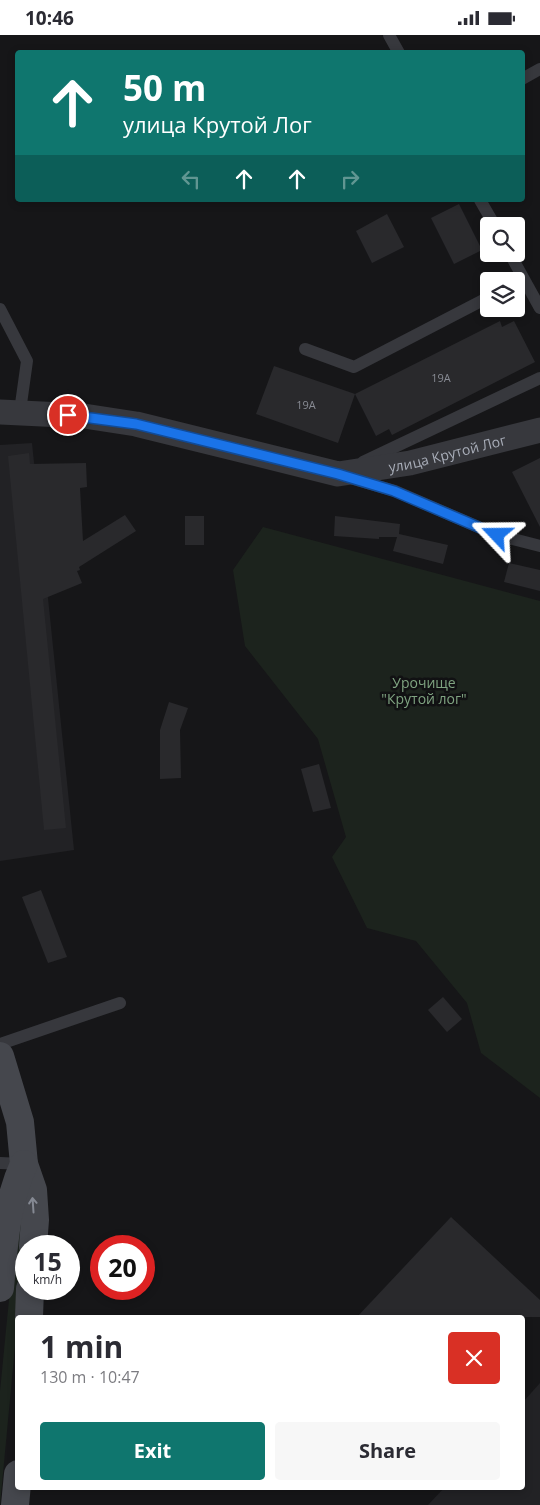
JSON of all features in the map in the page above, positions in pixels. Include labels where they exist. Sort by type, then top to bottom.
[{"type":"street","name":"улица Крутой Лог","points":[[10,411],[84,416],[136,424],[338,474],[410,463],[540,430]]},
{"type":"street","points":[[0,1056],[20,1122],[12,1163],[14,1187],[7,1220],[0,1288]]},
{"type":"street","points":[[12,1163],[32,1191],[33,1235]]},
{"type":"street","points":[[29,1315],[30,1300]]},
{"type":"street","points":[[15,1505],[16,1490]]},
{"type":"lane","points":[[389,35],[397,50]]},
{"type":"lane","points":[[525,77],[540,69]]},
{"type":"lane","points":[[481,202],[490,217]]},
{"type":"lane","points":[[525,288],[540,308]]},
{"type":"lane","points":[[305,349],[354,367],[480,302]]},
{"type":"lane","points":[[0,309],[27,361],[10,411]]},
{"type":"lane","points":[[338,474],[540,378]]},
{"type":"lane","points":[[338,474],[394,491],[497,535],[540,546]]},
{"type":"lane","points":[[0,1044],[120,1003]]},
{"type":"shaded area","points":[[32,443],[74,850],[0,861],[0,445]]},
{"type":"shaded area","points":[[540,1383],[540,1505],[428,1505],[442,1490],[525,1490],[525,1400]]},
{"type":"green space","name":"Урочище \"Крутой лог\"","points":[[263,527],[540,601],[540,1098],[481,1053],[467,1003],[416,941],[367,928],[332,857],[346,837],[318,739],[245,646],[233,570]]},
{"type":"green space","points":[[17,1219],[27,1220],[26,1235],[15,1235]]},
{"type":"green space","points":[[15,1239],[15,1300],[19,1300],[18,1315],[15,1315],[15,1347],[0,1505],[0,1391]]},
{"type":"building","points":[[459,204],[480,246],[480,251],[454,264],[431,218]]},
{"type":"building","points":[[387,214],[404,247],[372,263],[356,231]]},
{"type":"building","points":[[500,321],[502,327],[514,321],[535,362],[392,435],[389,429],[376,436],[355,394]]},
{"type":"building","points":[[274,366],[355,394],[338,443],[256,414]]},
{"type":"building","points":[[29,453],[30,464],[86,463],[87,487],[80,488],[83,541],[125,515],[136,531],[79,567],[80,570],[77,571],[82,583],[43,599],[66,828],[44,830],[8,456]]},
{"type":"building","points":[[540,458],[540,527],[512,472]]},
{"type":"building","points":[[185,516],[204,516],[204,545],[185,545]]},
{"type":"building","points":[[335,516],[400,524],[399,534],[448,545],[443,564],[393,551],[397,537],[379,537],[379,539],[334,536]]},
{"type":"building","points":[[509,563],[540,570],[540,591],[504,582]]},
{"type":"building","points":[[169,702],[188,708],[180,730],[181,778],[160,779],[160,730]]},
{"type":"building","points":[[319,764],[331,808],[313,812],[301,769]]},
{"type":"building","points":[[41,890],[67,957],[48,963],[22,897]]},
{"type":"building","points":[[443,997],[462,1019],[447,1032],[428,1010]]},
{"type":"building","points":[[451,1217],[540,1300],[540,1317],[525,1317],[525,1315],[359,1315]]},
{"type":"route","points":[[68,415],[136,424],[338,474],[394,491],[497,535]]}]
